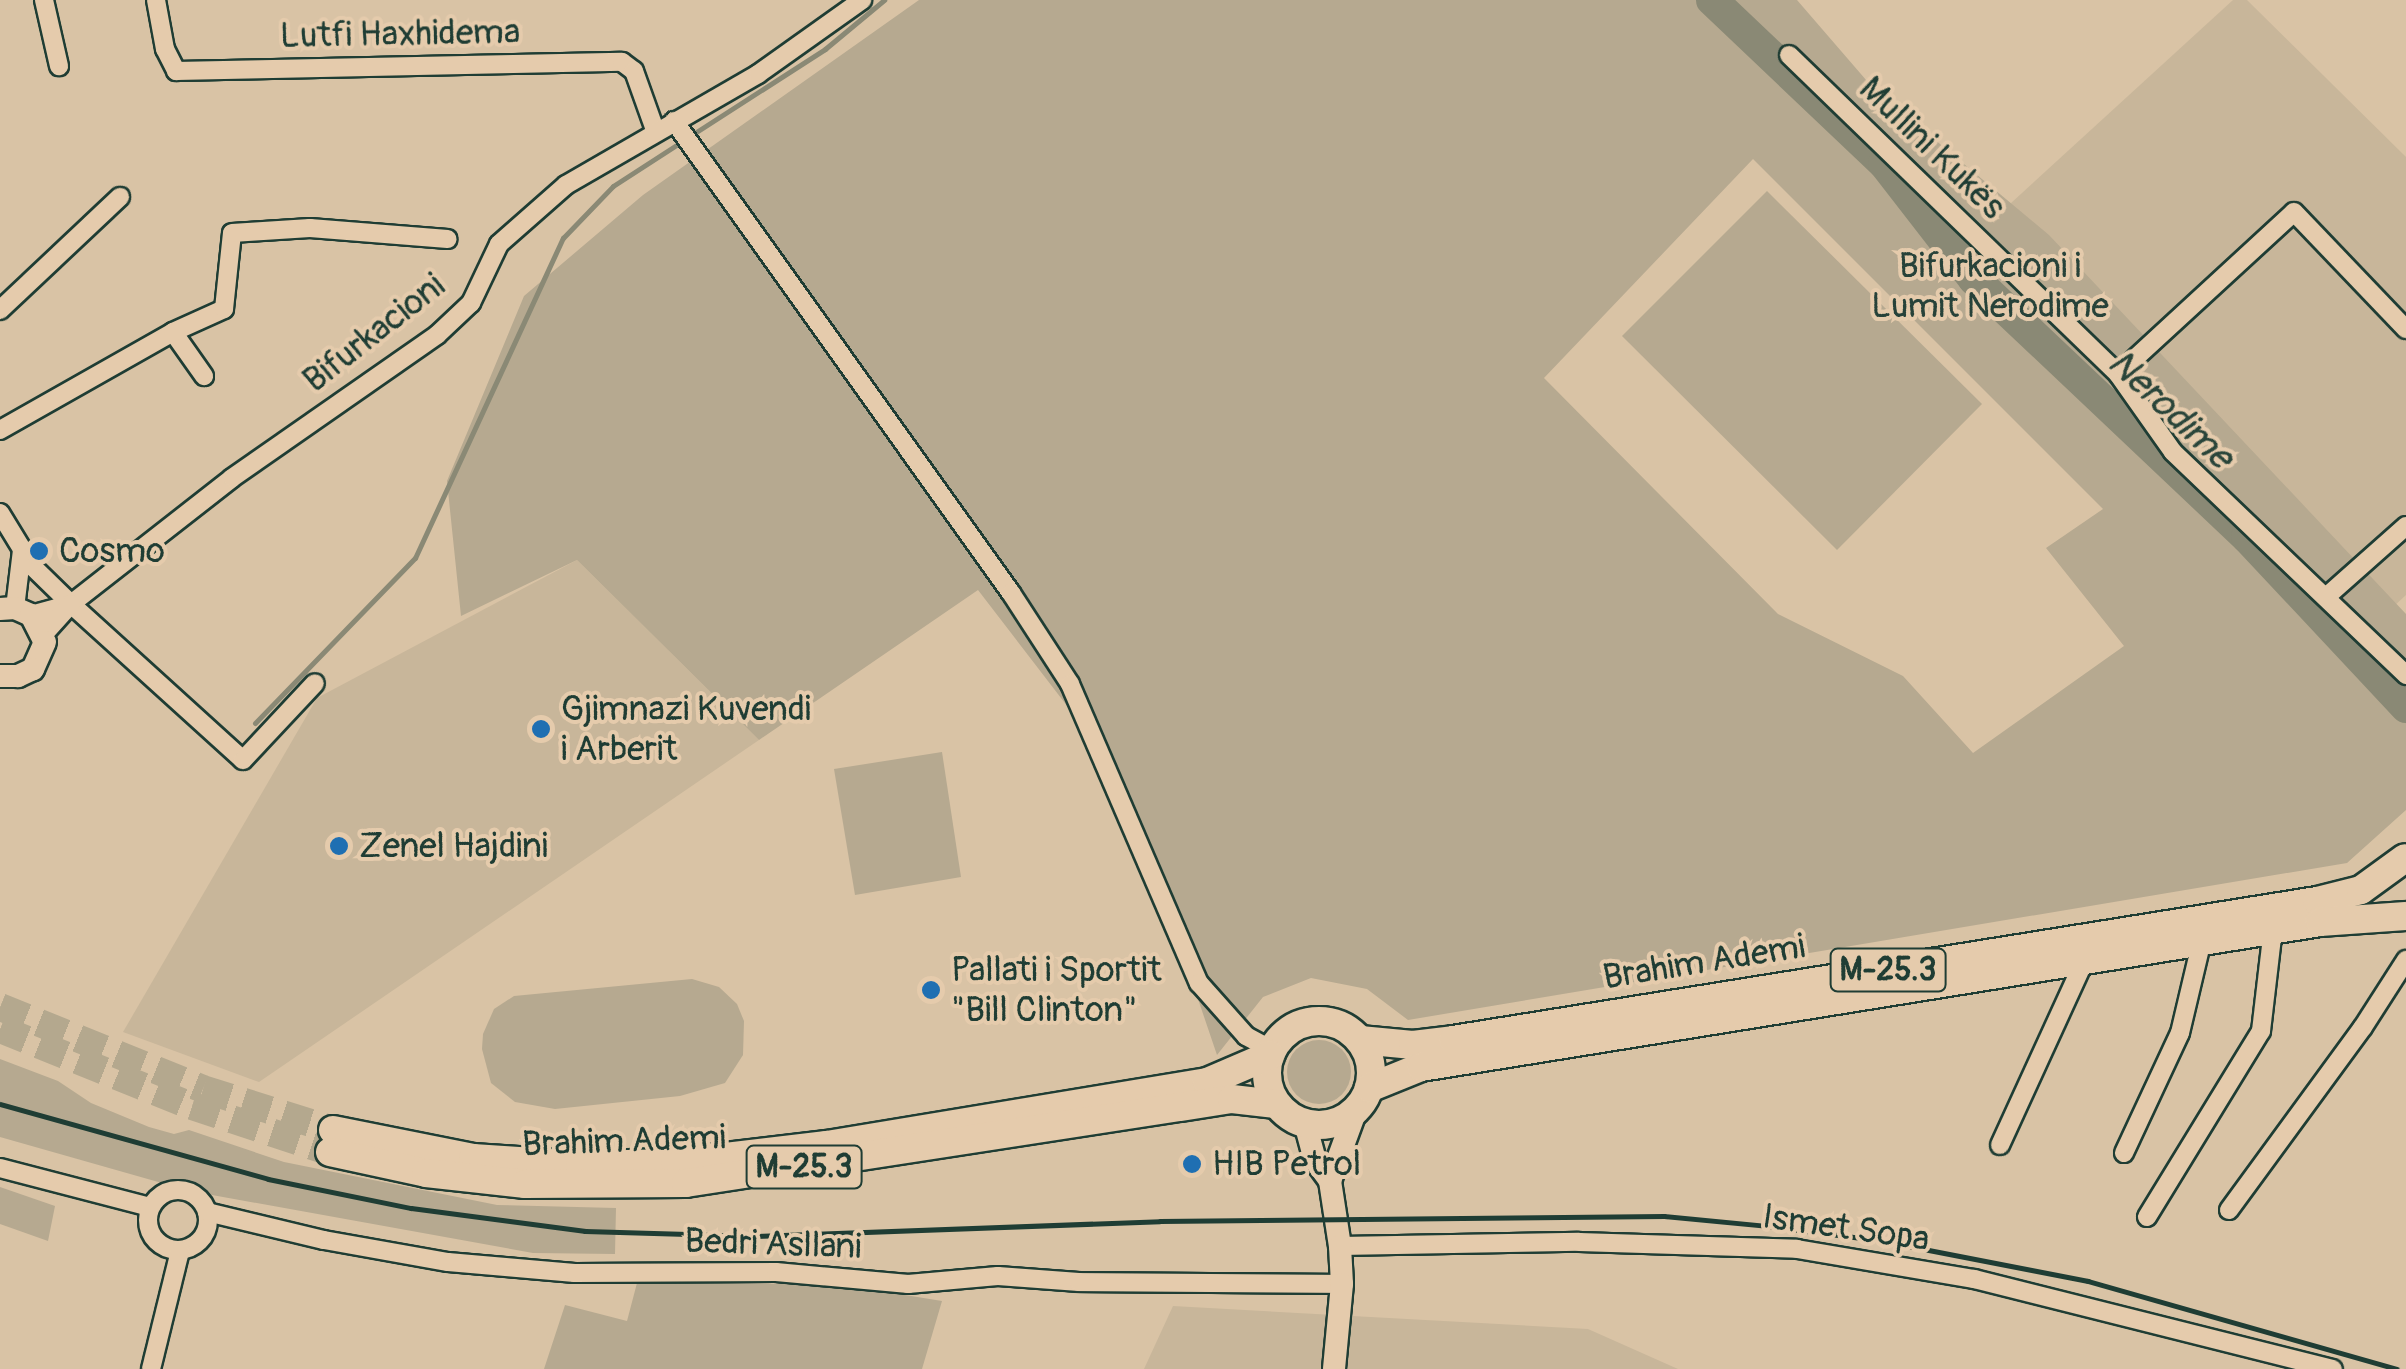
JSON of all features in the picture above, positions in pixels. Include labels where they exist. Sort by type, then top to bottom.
[{"type":"main road","name":"Brahim Ademi","points":[[2406,858],[2400,878],[2406,901]]},
{"type":"main road","name":"Brahim Ademi","points":[[2406,858],[2360,890],[2317,901],[1453,1040],[1413,1045],[1360,1040],[1338,1024],[1311,1021],[1286,1032],[1271,1052],[1207,1082],[827,1145],[675,1163],[580,1165],[473,1158],[331,1141],[426,1173],[525,1184],[686,1183],[1232,1099],[1276,1104],[1291,1120],[1334,1123],[1362,1099],[1421,1067],[2202,940],[2362,916],[2406,916]]},
{"type":"main road","points":[[1360,1040],[1370,1064],[1362,1099]]},
{"type":"main road","points":[[1271,1052],[1267,1080],[1276,1104]]},
{"type":"street","points":[[44,0],[59,66]]},
{"type":"street","name":"Lutfi Haxhidema","points":[[156,0],[164,49],[176,71],[622,62],[634,71],[655,130]]},
{"type":"street","name":"Bifurkacioni","points":[[22,616],[71,604],[232,478],[437,334],[471,303],[499,244],[566,185],[655,130],[676,125],[758,74],[862,0]]},
{"type":"street","name":"Mullini Kukës","points":[[1789,54],[2118,374],[2173,452],[2406,674]]},
{"type":"street","points":[[676,125],[1051,654],[1100,747],[1198,983],[1246,1036],[1271,1052]]},
{"type":"street","points":[[0,310],[120,197]]},
{"type":"street","points":[[2118,374],[2294,212],[2406,329]]},
{"type":"street","points":[[0,430],[172,332],[224,309],[232,232],[310,228],[448,239]]},
{"type":"street","points":[[172,332],[204,376]]},
{"type":"street","points":[[0,513],[22,550],[71,604],[243,760],[315,684]]},
{"type":"street","points":[[2326,597],[2406,526]]},
{"type":"street","points":[[0,676],[18,676],[32,670],[44,649],[22,616],[22,550]]},
{"type":"street","points":[[2148,1216],[2261,1031],[2274,929]]},
{"type":"street","points":[[2124,1153],[2180,1033],[2202,940]]},
{"type":"street","points":[[2000,1145],[2084,960]]},
{"type":"street","points":[[2230,1210],[2363,1027],[2406,960]]},
{"type":"street","points":[[1330,1181],[1362,1099]]},
{"type":"street","points":[[1305,1123],[1316,1160],[1330,1181],[1340,1246],[1342,1284],[1334,1369]]},
{"type":"street","points":[[0,1168],[150,1207],[175,1190],[195,1196],[207,1212],[200,1241],[180,1252],[151,1369]]},
{"type":"street","points":[[150,1207],[148,1228],[153,1238],[180,1252]]},
{"type":"street","name":"Bedri Asllani","points":[[207,1212],[324,1240],[448,1262],[575,1272],[776,1272],[908,1284],[998,1276],[1079,1282],[1342,1284]]},
{"type":"street","name":"Ismet Sopa","points":[[1340,1246],[1579,1242],[1797,1249],[1974,1279],[2333,1369]]},
{"type":"shaded area","points":[[2233,0],[2247,0],[2406,157],[2406,595],[2381,618],[1999,214]]},
{"type":"shaded area","points":[[577,560],[759,740],[259,1082],[123,1032],[317,698]]},
{"type":"shaded area","points":[[1173,1306],[1588,1329],[1678,1369],[1144,1369]]},
{"type":"green space","name":"Bifurkacioni i Lumit Nerodime","points":[[919,0],[1797,0],[1873,88],[2049,235],[2406,614],[2406,810],[2347,863],[1408,1020],[1367,989],[1311,978],[1263,997],[1217,1055],[1143,837],[1081,724],[978,590],[759,740],[577,560],[461,616],[447,481],[524,296],[643,195]],"holes":[[[1753,159],[2103,509],[2046,548],[2124,646],[1973,753],[1903,676],[1778,614],[1544,378]]]},
{"type":"green space","points":[[1767,191],[1982,404],[1837,550],[1622,336]]},
{"type":"green space","points":[[942,752],[961,877],[855,895],[834,769]]},
{"type":"green space","points":[[692,979],[719,987],[737,1004],[744,1021],[743,1055],[725,1083],[680,1096],[555,1109],[515,1102],[491,1083],[482,1049],[483,1034],[494,1009],[514,996]]},
{"type":"green space","points":[[1319,1040],[1342,1049],[1351,1072],[1342,1095],[1319,1104],[1296,1095],[1287,1072],[1296,1049]]},
{"type":"green space","points":[[0,1059],[58,1081],[91,1103],[149,1127],[174,1134],[189,1130],[284,1162],[497,1205],[616,1208],[615,1254],[533,1253],[190,1191],[0,1137]]},
{"type":"green space","points":[[0,1187],[55,1206],[48,1241],[0,1224]]},
{"type":"green space","points":[[637,1283],[837,1284],[942,1301],[922,1369],[544,1369],[565,1305],[627,1321]]},
{"type":"waterway","points":[[690,136],[825,49],[884,0]]},
{"type":"waterway","name":"Nerodime","points":[[1712,0],[1884,163],[1974,279],[2247,537],[2406,707]]},
{"type":"waterway","points":[[255,723],[415,558],[563,238],[613,186],[681,142]]},
{"type":"tunnel","points":[[0,1007],[203,1089],[333,1130]]},
{"type":"tunnel","points":[[0,1029],[192,1106],[330,1152]]},
{"type":"railway","points":[[0,1104],[268,1179],[411,1208],[585,1231],[756,1236],[1160,1221],[1664,1216],[1767,1226],[1877,1240],[2088,1281],[2397,1369]]},
{"type":"place","name":"Cosmo","points":[[39,551]]},
{"type":"place","name":"Gjimnazi Kuvendi i Arberit","points":[[541,729]]},
{"type":"place","name":"Zenel Hajdini","points":[[339,846]]},
{"type":"place","name":"Pallati i Sportit \"Bill Clinton\"","points":[[931,990]]},
{"type":"place","name":"HIB Petrol","points":[[1192,1164]]}]
